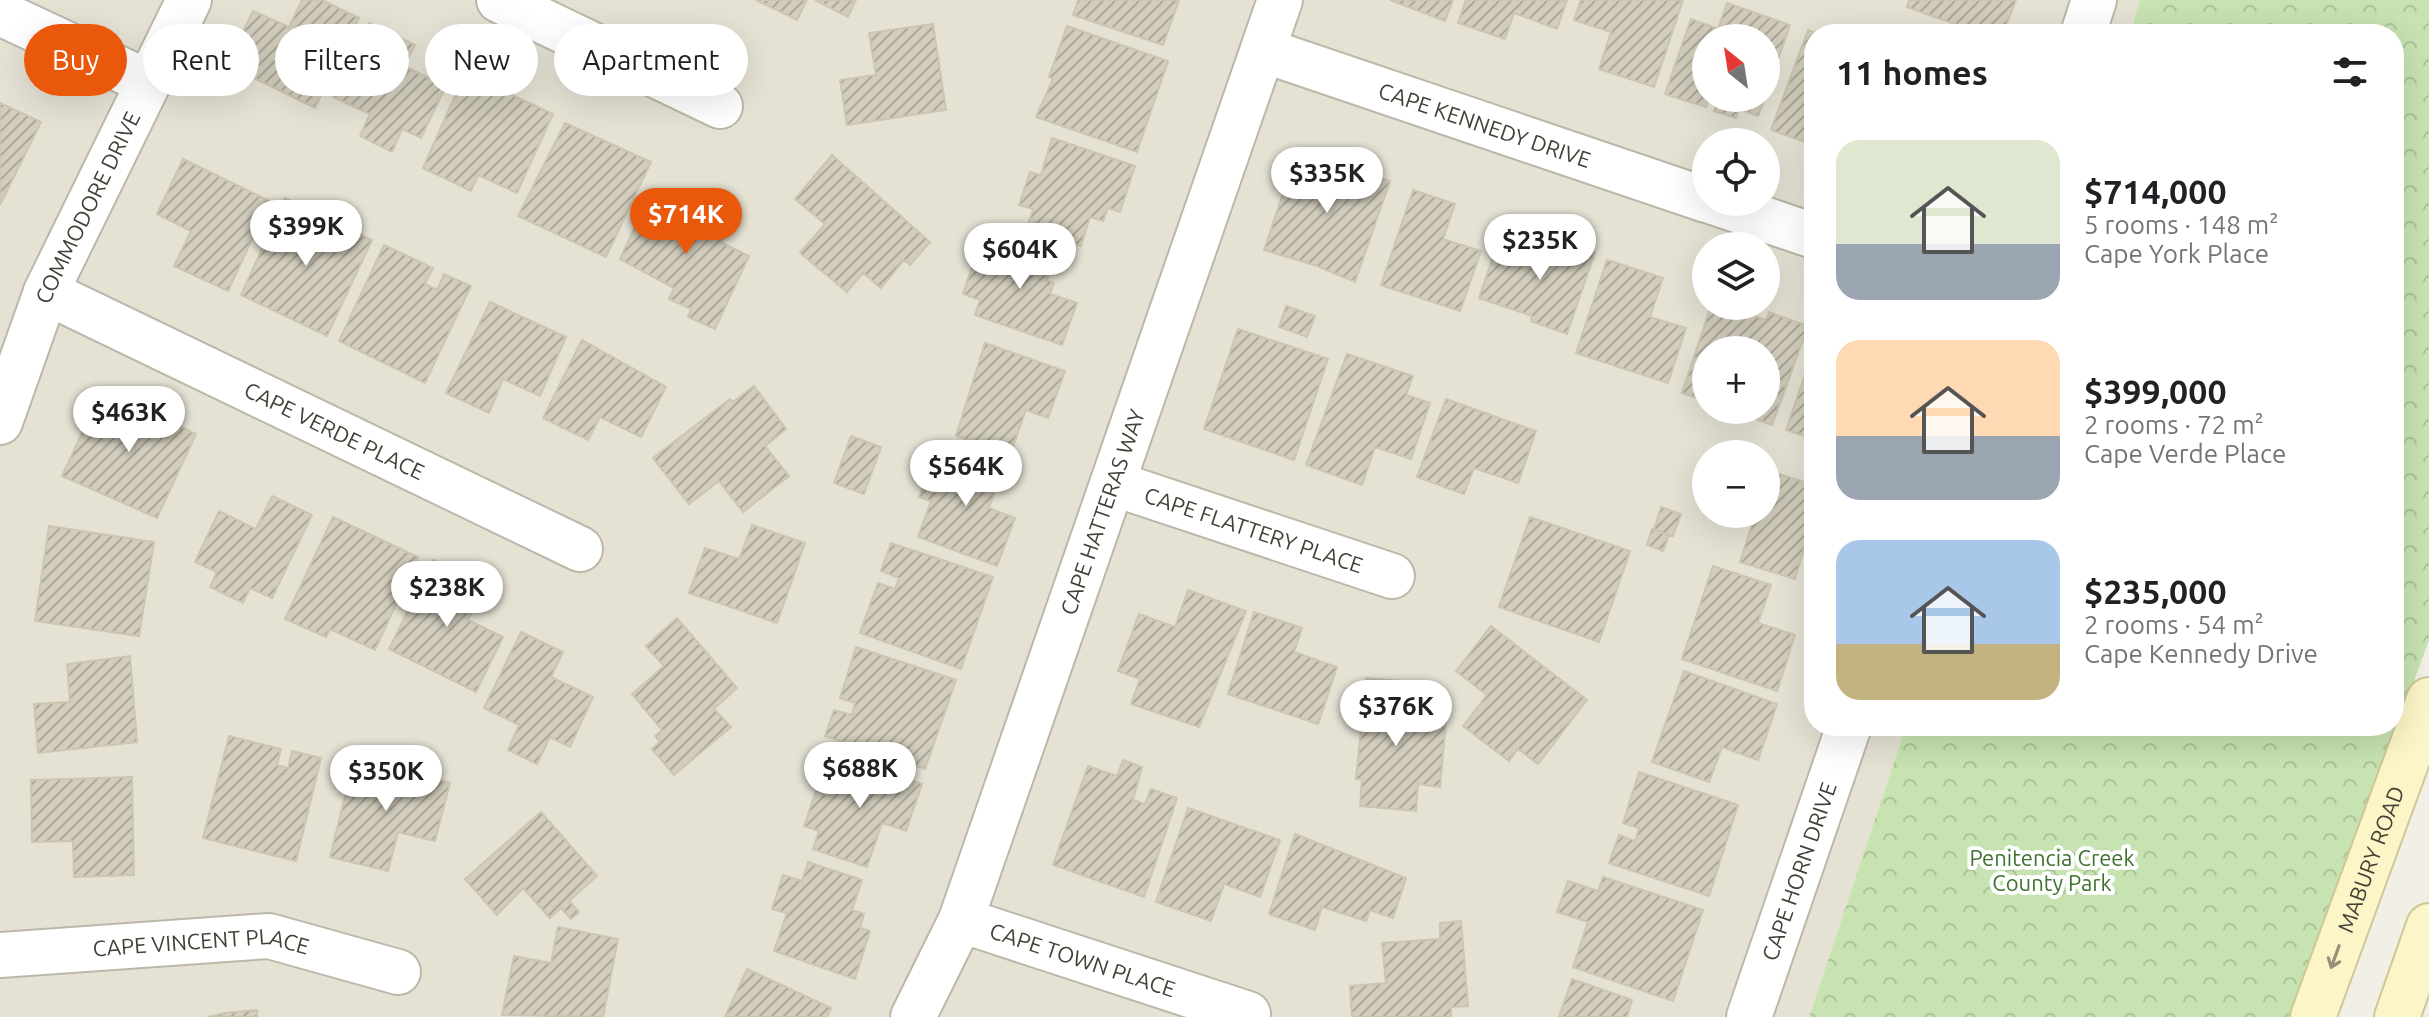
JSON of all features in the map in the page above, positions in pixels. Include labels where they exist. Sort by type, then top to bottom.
[{"type":"main road","name":"MABURY ROAD","points":[[2313,1017],[2429,700]]},
{"type":"main road","points":[[2397,1017],[2429,926]]},
{"type":"street","name":"COMMODORE DRIVE","points":[[177,24],[189,0]]},
{"type":"street","points":[[499,0],[720,106]]},
{"type":"street","name":"CAPE HATTERAS WAY","points":[[913,1017],[961,920],[1115,484],[1280,0]]},
{"type":"street","points":[[2086,24],[2094,0]]},
{"type":"street","points":[[0,13],[143,80]]},
{"type":"street","name":"CAPE KENNEDY DRIVE","points":[[1263,50],[1692,195]]},
{"type":"street","name":"COMMODORE DRIVE","points":[[0,422],[46,292],[143,90]]},
{"type":"street","points":[[1755,216],[1804,233]]},
{"type":"street","name":"CAPE VERDE PLACE","points":[[46,292],[580,549]]},
{"type":"street","name":"CAPE FLATTERY PLACE","points":[[1115,484],[1392,576]]},
{"type":"street","name":"CAPE HORN DRIVE","points":[[1749,1017],[1846,736]]},
{"type":"street","name":"CAPE TOWN PLACE","points":[[961,920],[1248,1014]]},
{"type":"street","name":"CAPE VINCENT PLACE","points":[[0,955],[269,936],[398,972]]},
{"type":"shaded area","points":[[0,0],[2140,0],[2133,24],[1804,24],[1804,736],[1903,736],[1809,1017],[0,1017]]},
{"type":"green space","name":"Penitencia Creek County Park","points":[[2140,0],[2429,0],[2429,640],[2404,708],[2404,24],[2133,24]]},
{"type":"green space","name":"Penitencia Creek County Park","points":[[1903,736],[2394,736],[2290,1017],[1809,1017]]},
{"type":"building","points":[[302,0],[322,0],[359,18],[356,24],[290,24]]},
{"type":"building","points":[[756,0],[807,0],[797,20]]},
{"type":"building","points":[[815,0],[856,0],[848,17]]},
{"type":"building","points":[[1078,0],[1179,0],[1163,45],[1073,15]]},
{"type":"building","points":[[1390,0],[1453,0],[1445,21]]},
{"type":"building","points":[[1466,0],[1567,0],[1557,29],[1514,13],[1505,39],[1458,23]]},
{"type":"building","points":[[1581,0],[1683,0],[1654,87],[1599,69],[1611,32],[1574,20]]},
{"type":"building","points":[[1909,0],[2016,0],[2007,24],[1955,24],[1907,7]]},
{"type":"building","points":[[1727,3],[1790,25],[1780,54],[1780,24],[1720,24]]},
{"type":"building","points":[[253,11],[282,24],[275,24],[275,88],[259,81],[259,24],[247,24]]},
{"type":"building","points":[[1691,19],[1704,24],[1692,24],[1692,103],[1665,94]]},
{"type":"building","points":[[933,24],[946,110],[847,125],[840,80],[876,75],[869,33]]},
{"type":"building","points":[[1067,26],[1168,61],[1137,152],[1036,117],[1053,79],[1049,77]]},
{"type":"building","points":[[1804,41],[1804,142],[1780,133],[1780,128],[1772,128]]},
{"type":"building","points":[[409,42],[415,45],[409,56]]},
{"type":"building","points":[[409,68],[425,76],[425,96],[441,96],[421,138],[402,129],[392,152],[360,136],[370,114],[333,97],[409,96]]},
{"type":"building","points":[[290,96],[321,96],[315,108]]},
{"type":"building","points":[[455,96],[514,96],[553,114],[517,193],[478,175],[471,191],[423,168]]},
{"type":"building","points":[[0,103],[41,122],[0,205]]},
{"type":"building","points":[[1717,112],[1738,112],[1736,118]]},
{"type":"building","points":[[565,123],[651,162],[606,257],[518,216]]},
{"type":"building","points":[[1052,138],[1135,166],[1120,212],[1108,208],[1103,221],[1090,217],[1081,246],[1027,228],[1033,209],[1019,205],[1030,172],[1041,175]]},
{"type":"building","points":[[1298,149],[1390,181],[1355,282],[1317,266],[1264,250]]},
{"type":"building","points":[[832,155],[930,242],[910,265],[904,260],[881,288],[863,273],[847,292],[800,253],[825,224],[795,199]]},
{"type":"building","points":[[183,159],[270,201],[228,291],[174,266],[191,231],[157,214]]},
{"type":"building","points":[[1413,190],[1455,204],[1443,239],[1481,251],[1460,311],[1381,285]]},
{"type":"building","points":[[675,193],[718,213],[712,226],[726,232],[722,243],[749,256],[715,329],[688,317],[691,309],[669,299],[674,288],[620,259],[649,196],[669,205]]},
{"type":"building","points":[[285,198],[313,211],[306,227],[317,232],[324,218],[372,240],[327,336],[241,295]]},
{"type":"building","points":[[1002,235],[1056,253],[1047,280],[1054,283],[1050,294],[1077,303],[1062,345],[975,315],[980,300],[963,294],[977,252],[995,259]]},
{"type":"building","points":[[1548,236],[1595,252],[1567,334],[1531,321],[1532,316],[1479,298],[1497,245],[1527,256],[1532,243],[1544,246]]},
{"type":"building","points":[[384,245],[433,268],[425,284],[437,290],[444,274],[471,286],[425,383],[339,341]]},
{"type":"building","points":[[1607,260],[1663,278],[1650,317],[1686,328],[1668,383],[1576,353]]},
{"type":"building","points":[[490,302],[566,337],[540,396],[503,379],[489,413],[446,393]]},
{"type":"building","points":[[1286,306],[1315,316],[1307,337],[1279,327]]},
{"type":"building","points":[[1780,316],[1804,325],[1804,337],[1780,403],[1780,336],[1701,336],[1706,320],[1780,320]]},
{"type":"building","points":[[1238,329],[1328,359],[1294,460],[1204,429]]},
{"type":"building","points":[[582,340],[666,387],[641,437],[600,417],[588,440],[543,418]]},
{"type":"building","points":[[985,343],[1065,371],[1048,418],[1026,410],[1010,455],[956,436]]},
{"type":"building","points":[[1347,354],[1413,376],[1406,395],[1430,403],[1411,459],[1375,447],[1362,485],[1306,465]]},
{"type":"building","points":[[1692,363],[1692,396],[1682,393]]},
{"type":"building","points":[[1804,377],[1804,436],[1786,430]]},
{"type":"building","points":[[754,386],[786,429],[765,446],[789,476],[743,512],[719,481],[689,504],[653,458],[730,399],[733,402]]},
{"type":"building","points":[[102,390],[196,434],[157,518],[62,476]]},
{"type":"building","points":[[1446,399],[1536,431],[1518,483],[1474,468],[1464,494],[1417,477]]},
{"type":"building","points":[[851,436],[881,447],[864,494],[834,483]]},
{"type":"building","points":[[952,447],[1004,466],[989,508],[1015,518],[997,566],[918,537],[931,501],[919,497],[931,464],[944,469]]},
{"type":"building","points":[[1780,474],[1804,482],[1804,549],[1795,579],[1740,562],[1751,528],[1780,528]]},
{"type":"building","points":[[272,496],[312,515],[272,598],[250,588],[243,603],[210,587],[217,572],[195,562],[219,511],[256,529]]},
{"type":"building","points":[[1661,507],[1681,514],[1673,536],[1654,530]]},
{"type":"building","points":[[333,517],[418,557],[375,650],[330,629],[326,637],[285,619]]},
{"type":"building","points":[[1530,517],[1630,551],[1599,642],[1499,607]]},
{"type":"building","points":[[752,525],[805,543],[777,623],[689,593],[705,548],[739,559]]},
{"type":"building","points":[[49,526],[154,542],[139,636],[35,621]]},
{"type":"building","points":[[1652,529],[1669,535],[1663,551],[1647,545]]},
{"type":"building","points":[[891,543],[993,577],[961,669],[860,633],[878,583],[895,589],[899,578],[881,571]]},
{"type":"building","points":[[433,560],[485,586],[468,620],[503,637],[476,692],[389,649]]},
{"type":"building","points":[[1713,566],[1771,585],[1758,623],[1795,635],[1777,691],[1682,659]]},
{"type":"building","points":[[1188,590],[1246,611],[1199,727],[1131,704],[1140,679],[1118,671],[1139,614],[1175,627]]},
{"type":"building","points":[[1254,612],[1302,628],[1294,652],[1337,667],[1318,724],[1228,694]]},
{"type":"building","points":[[677,618],[737,688],[714,709],[731,727],[674,775],[652,749],[660,742],[655,736],[662,730],[632,694],[664,666],[646,646]]},
{"type":"building","points":[[1491,626],[1587,700],[1538,764],[1518,749],[1509,761],[1463,726],[1487,695],[1456,671]]},
{"type":"building","points":[[521,632],[563,652],[551,677],[593,697],[570,747],[550,737],[537,764],[508,750],[519,725],[484,708]]},
{"type":"building","points":[[856,647],[956,680],[925,769],[825,736],[834,710],[852,715],[855,703],[840,698]]},
{"type":"building","points":[[130,656],[137,742],[38,753],[34,704],[70,702],[67,664]]},
{"type":"building","points":[[1684,671],[1777,704],[1758,760],[1722,747],[1709,782],[1652,762]]},
{"type":"building","points":[[1366,678],[1412,682],[1408,717],[1446,721],[1440,787],[1418,784],[1416,811],[1360,806],[1362,779],[1356,779]]},
{"type":"building","points":[[229,736],[281,749],[277,765],[288,768],[292,751],[321,758],[296,861],[203,838]]},
{"type":"building","points":[[844,757],[922,784],[906,831],[882,823],[867,867],[813,849],[819,831],[804,826],[816,791],[830,796]]},
{"type":"building","points":[[354,760],[450,783],[435,841],[398,832],[388,871],[330,857]]},
{"type":"building","points":[[1123,760],[1142,767],[1133,800],[1145,804],[1151,789],[1177,798],[1144,897],[1053,865],[1088,766],[1117,776]]},
{"type":"building","points":[[1639,772],[1738,805],[1709,896],[1609,863],[1619,835],[1635,841],[1639,828],[1623,823]]},
{"type":"building","points":[[132,777],[134,875],[74,877],[73,841],[32,842],[31,780]]},
{"type":"building","points":[[1188,808],[1280,840],[1260,897],[1224,884],[1211,921],[1156,902]]},
{"type":"building","points":[[541,812],[597,876],[569,901],[579,912],[571,919],[561,908],[550,918],[523,888],[497,915],[465,879]]},
{"type":"building","points":[[1295,834],[1406,878],[1393,918],[1370,910],[1366,921],[1322,907],[1315,930],[1269,914]]},
{"type":"building","points":[[808,862],[862,880],[852,910],[864,914],[860,928],[870,931],[855,979],[774,951],[787,913],[772,909],[783,875],[802,881]]},
{"type":"building","points":[[1603,877],[1703,910],[1673,1001],[1573,967],[1588,922],[1557,912],[1568,881],[1598,891]]},
{"type":"building","points":[[1461,921],[1468,1006],[1451,1007],[1451,1017],[1352,1017],[1350,986],[1386,983],[1382,943],[1440,939],[1440,923]]},
{"type":"building","points":[[558,927],[618,939],[603,1017],[502,1015],[514,956],[551,963]]},
{"type":"building","points":[[747,969],[831,1008],[827,1017],[725,1017]]},
{"type":"building","points":[[1572,979],[1632,1000],[1627,1017],[1559,1017]]},
{"type":"building","points":[[257,1010],[257,1017],[208,1017],[225,1013]]}]
